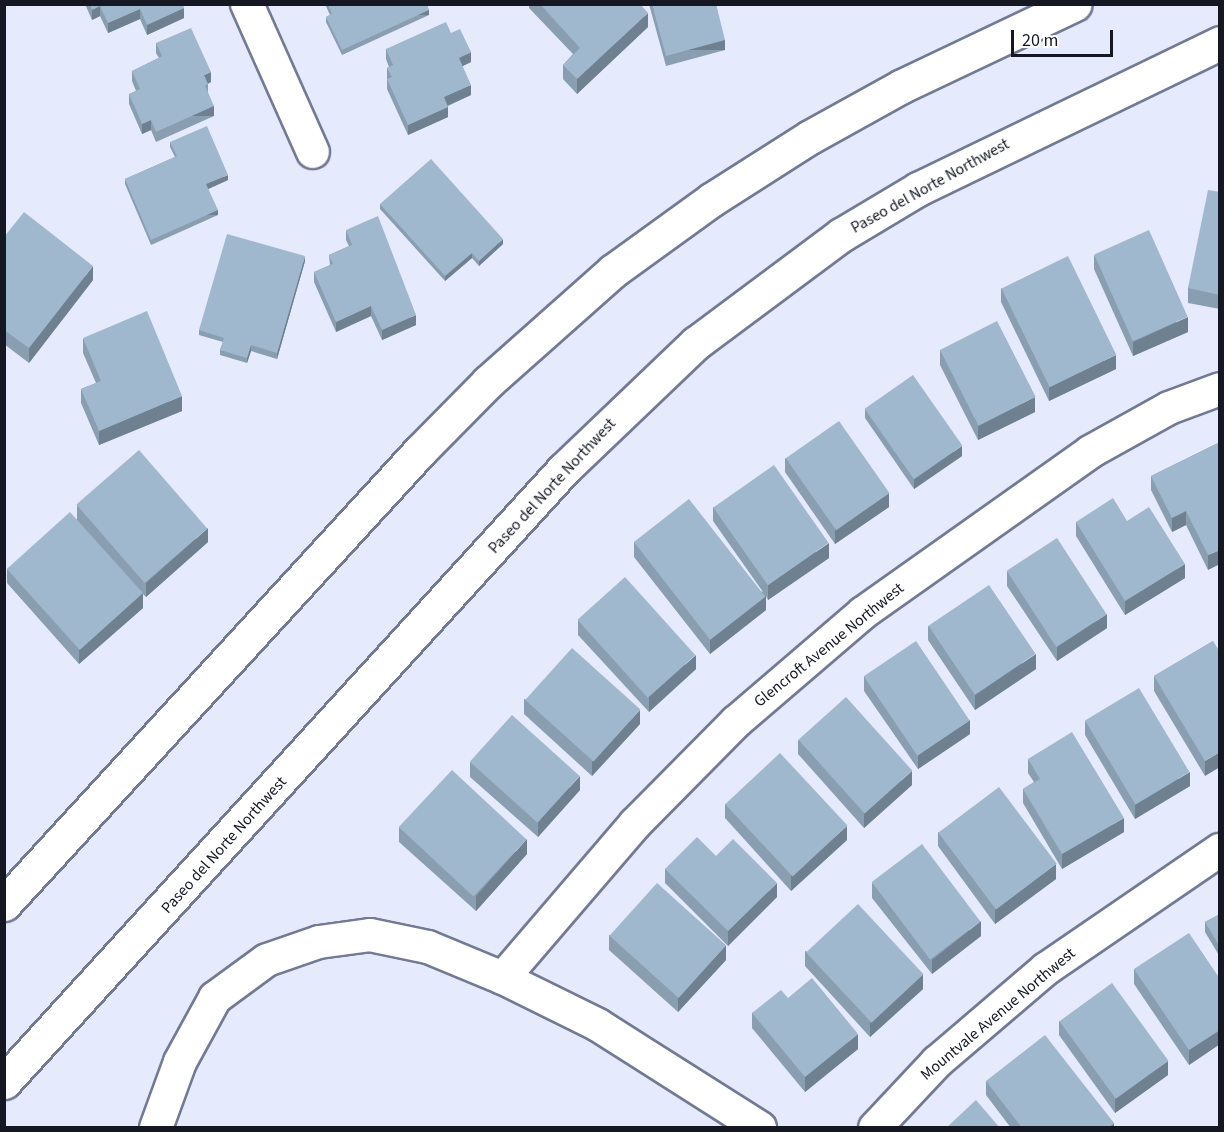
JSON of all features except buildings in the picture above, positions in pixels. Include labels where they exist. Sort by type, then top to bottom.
[{"type":"main road","points":[[4,904],[419,452],[496,374],[613,271],[711,200],[810,137],[902,86],[1076,4]]},
{"type":"main road","name":"Paseo del Norte Northwest","points":[[4,1082],[564,469],[696,343],[841,235],[918,189],[1220,43]]},
{"type":"street","points":[[247,4],[312,152]]},
{"type":"street","name":"Glencroft Avenue Northwest","points":[[503,978],[635,824],[736,722],[863,613],[1090,452],[1169,408],[1219,389]]},
{"type":"street","name":"Mountvale Avenue Northwest","points":[[875,1128],[937,1062],[1046,969],[1220,850]]},
{"type":"street","points":[[156,1128],[180,1062],[215,998],[267,960],[319,942],[370,936],[428,947],[503,978],[598,1025],[760,1128]]}]
